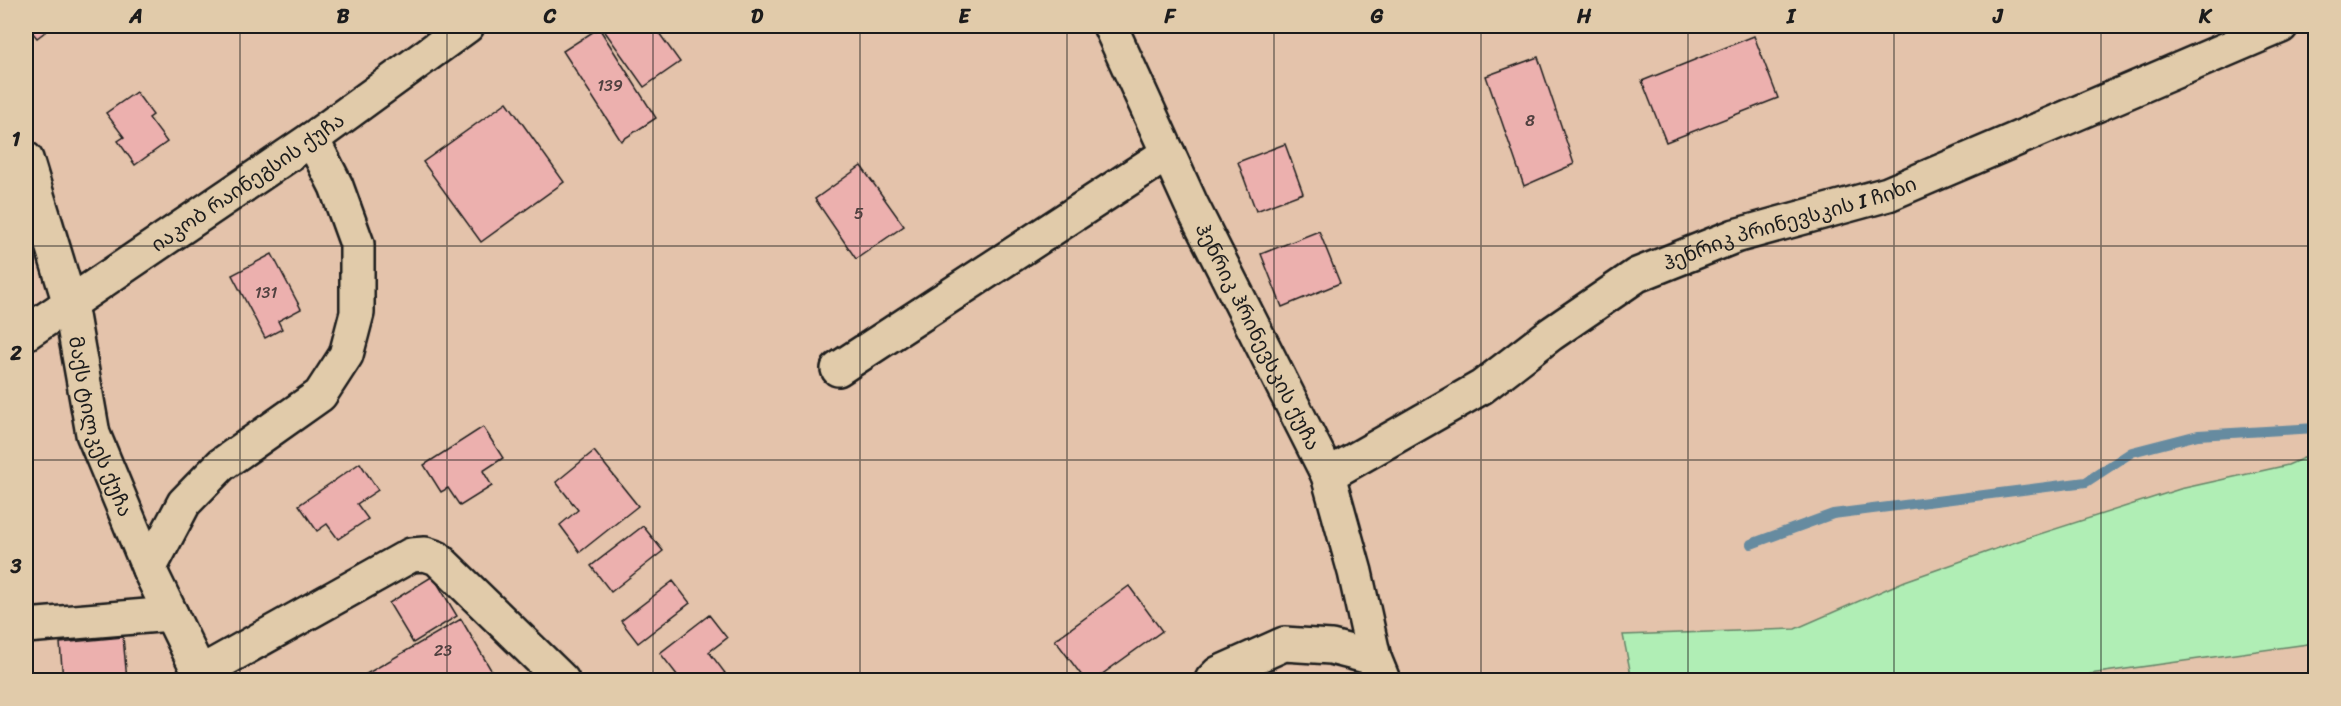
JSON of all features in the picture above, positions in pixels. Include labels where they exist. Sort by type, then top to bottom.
[{"type":"street","name":"იაკობ რაინეგსის ქუჩა","points":[[26,333],[312,139],[467,26]]},
{"type":"street","name":"ჰენრიკ პრინევსკის I ჩიხი","points":[[1328,476],[1482,387],[1551,334],[1637,275],[1735,236],[1888,194],[2281,26]]},
{"type":"street","name":"ჰენრიკ ჰრინევსკის ქუჩა","points":[[1116,27],[1191,204],[1328,476],[1355,572],[1378,669]]},
{"type":"street","points":[[149,569],[184,503],[221,465],[320,395],[346,355],[357,314],[357,244],[336,186],[312,139]]},
{"type":"street","points":[[838,369],[1168,153]]},
{"type":"street","name":"მაქს ტილკეს ქუჩა","points":[[26,159],[70,304],[93,434],[149,569],[201,677]]},
{"type":"street","points":[[201,677],[411,555],[425,554],[438,558],[562,681]]},
{"type":"street","points":[[26,626],[171,614]]},
{"type":"street","points":[[1212,681],[1220,673],[1284,644],[1331,647],[1378,669]]},
{"type":"green space","points":[[2315,453],[2315,643],[2090,674],[2088,680],[1632,680],[1623,635],[1795,629],[1905,581],[2024,539],[2180,489],[2288,465]]},
{"type":"building","points":[[27,26],[53,26],[37,38]]},
{"type":"building","points":[[601,26],[654,26],[680,62],[644,87]]},
{"type":"building","points":[[599,28],[656,118],[621,141],[563,51]]},
{"type":"building","points":[[1754,36],[1778,98],[1666,142],[1642,81]]},
{"type":"building","points":[[1538,57],[1574,164],[1524,186],[1486,76]]},
{"type":"building","points":[[136,92],[153,115],[149,118],[167,142],[135,165],[118,141],[124,137],[106,113]]},
{"type":"building","points":[[507,102],[564,182],[481,242],[423,162]]},
{"type":"building","points":[[1285,144],[1303,193],[1256,211],[1238,162]]},
{"type":"building","points":[[861,166],[904,226],[856,259],[815,199]]},
{"type":"building","points":[[1319,231],[1340,283],[1282,307],[1261,254]]},
{"type":"building","points":[[272,254],[301,309],[278,321],[282,329],[265,338],[232,275]]},
{"type":"building","points":[[483,427],[503,458],[483,471],[492,486],[460,506],[448,488],[441,492],[424,465]]},
{"type":"building","points":[[594,451],[638,506],[580,552],[560,525],[578,510],[556,482]]},
{"type":"building","points":[[360,463],[378,490],[357,504],[368,519],[338,539],[327,524],[317,531],[299,505]]},
{"type":"building","points":[[643,526],[663,551],[611,592],[591,566]]},
{"type":"building","points":[[433,576],[457,616],[413,643],[389,603]]},
{"type":"building","points":[[673,581],[690,603],[638,643],[621,621]]},
{"type":"building","points":[[1129,586],[1162,631],[1094,680],[1085,680],[1055,640]]},
{"type":"building","points":[[709,615],[727,638],[709,652],[725,673],[715,680],[681,680],[660,653]]},
{"type":"building","points":[[461,619],[497,680],[356,680]]},
{"type":"building","points":[[123,637],[127,680],[63,680],[60,643]]},
{"type":"waterway","points":[[1751,544],[1833,514],[2086,482],[2132,452],[2198,435],[2316,428]]}]
